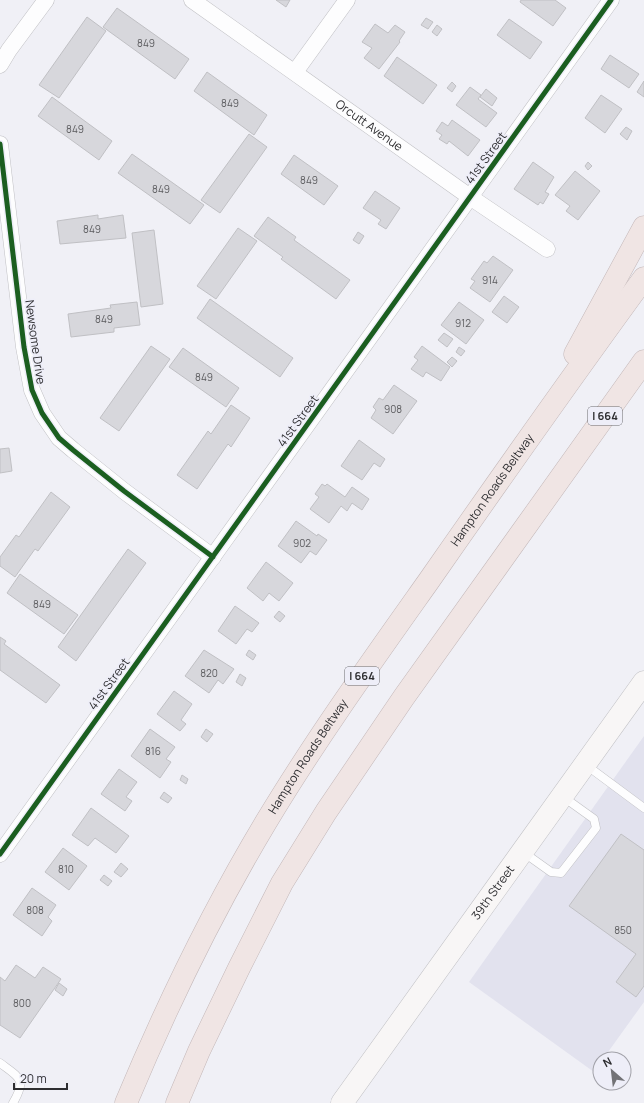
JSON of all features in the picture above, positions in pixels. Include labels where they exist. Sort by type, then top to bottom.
[{"type":"highway","points":[[529,437],[644,227]]},
{"type":"highway","name":"Hampton Roads Beltway","points":[[126,1103],[143,1060],[177,989],[220,905],[267,821],[324,731],[529,437],[644,278]]},
{"type":"highway","name":"I 664","points":[[177,1103],[205,1037],[286,877],[326,812],[404,697],[644,361]]},
{"type":"highway","points":[[565,470],[644,387]]},
{"type":"main road","name":"39th Street","points":[[342,1103],[644,682]]},
{"type":"street","points":[[0,66],[9,50],[46,0]]},
{"type":"street","name":"Orcutt Avenue","points":[[192,0],[470,197],[547,249]]},
{"type":"street","points":[[294,72],[347,0]]},
{"type":"street","name":"41st Street","points":[[0,854],[611,0]]},
{"type":"street","name":"Newsome Drive","points":[[0,144],[24,347],[32,390],[42,413],[59,438],[73,450],[124,491],[212,557]]},
{"type":"lane","points":[[585,764],[644,808]]},
{"type":"lane","points":[[522,852],[551,872],[561,873],[596,828],[594,819],[562,796]]},
{"type":"lane","points":[[0,1063],[18,1076],[21,1083],[21,1089],[13,1103]]},
{"type":"shaded area","points":[[644,736],[644,1002],[609,1051],[592,1051],[592,1071],[469,982]]},
{"type":"building","points":[[276,0],[290,0],[286,7]]},
{"type":"building","points":[[521,0],[555,0],[566,8],[553,26],[520,2]]},
{"type":"building","points":[[117,8],[189,59],[175,79],[103,27]]},
{"type":"building","points":[[87,17],[106,31],[59,98],[39,85]]},
{"type":"building","points":[[426,18],[433,22],[428,29],[421,25]]},
{"type":"building","points":[[509,19],[542,42],[530,59],[497,35]]},
{"type":"building","points":[[375,24],[388,33],[395,25],[405,32],[399,41],[400,42],[379,69],[364,58],[372,48],[362,42]]},
{"type":"building","points":[[437,25],[442,29],[437,36],[432,32]]},
{"type":"building","points":[[610,55],[639,74],[629,88],[601,69]]},
{"type":"building","points":[[397,57],[437,85],[423,104],[384,76]]},
{"type":"building","points":[[207,72],[267,115],[254,135],[194,91]]},
{"type":"building","points":[[644,81],[644,97],[637,92]]},
{"type":"building","points":[[452,82],[456,86],[452,92],[447,88]]},
{"type":"building","points":[[470,87],[481,95],[478,99],[497,113],[486,127],[456,105]]},
{"type":"building","points":[[486,89],[497,98],[492,106],[480,97]]},
{"type":"building","points":[[601,95],[622,109],[605,133],[585,118]]},
{"type":"building","points":[[52,97],[112,141],[99,160],[38,116]]},
{"type":"building","points":[[452,120],[480,140],[468,156],[449,141],[447,144],[439,139],[442,135],[436,131],[442,122],[448,126]]},
{"type":"building","points":[[626,127],[632,131],[627,140],[620,134]]},
{"type":"building","points":[[249,134],[267,147],[220,213],[201,200]]},
{"type":"building","points":[[132,154],[204,205],[190,224],[118,173]]},
{"type":"building","points":[[294,155],[338,186],[324,205],[281,174]]},
{"type":"building","points":[[533,162],[554,177],[545,192],[549,194],[543,204],[540,202],[538,205],[514,189]]},
{"type":"building","points":[[588,162],[592,166],[588,170],[585,166]]},
{"type":"building","points":[[575,171],[600,191],[578,220],[566,211],[570,206],[555,195]]},
{"type":"building","points":[[375,191],[400,208],[386,229],[378,224],[381,220],[363,208]]},
{"type":"building","points":[[98,215],[98,219],[123,215],[126,238],[60,244],[57,221]]},
{"type":"building","points":[[268,217],[296,237],[294,240],[350,280],[336,299],[281,259],[283,257],[254,236]]},
{"type":"building","points":[[238,228],[257,241],[216,299],[197,286]]},
{"type":"building","points":[[154,230],[163,304],[141,307],[132,233]]},
{"type":"building","points":[[358,232],[364,236],[359,244],[353,240]]},
{"type":"building","points":[[493,256],[513,270],[490,302],[470,288],[475,281],[471,279],[484,261],[487,263]]},
{"type":"building","points":[[504,296],[519,307],[507,323],[492,312]]},
{"type":"building","points":[[210,299],[293,358],[280,377],[197,318]]},
{"type":"building","points":[[137,302],[140,325],[114,328],[114,332],[71,337],[68,314],[111,308],[110,305]]},
{"type":"building","points":[[459,302],[484,320],[466,344],[441,325]]},
{"type":"building","points":[[444,333],[453,339],[447,347],[438,340]]},
{"type":"building","points":[[151,346],[170,359],[119,431],[100,418]]},
{"type":"building","points":[[422,346],[450,367],[441,381],[426,372],[423,377],[411,369],[418,360],[414,357]]},
{"type":"building","points":[[459,347],[465,351],[461,356],[456,352]]},
{"type":"building","points":[[183,348],[239,388],[226,407],[169,367]]},
{"type":"building","points":[[452,357],[457,361],[452,367],[447,362]]},
{"type":"building","points":[[394,385],[417,401],[393,434],[371,418],[376,410],[373,407],[379,398],[383,400]]},
{"type":"building","points":[[231,405],[250,418],[231,447],[228,444],[197,489],[177,475],[208,431],[211,434]]},
{"type":"building","points":[[359,440],[385,459],[380,467],[374,463],[362,480],[341,466]]},
{"type":"building","points":[[9,448],[12,471],[0,473],[0,449]]},
{"type":"building","points":[[322,484],[325,486],[327,484],[345,497],[352,487],[369,499],[362,510],[352,503],[347,511],[341,506],[329,523],[310,509],[319,497],[315,494]]},
{"type":"building","points":[[51,492],[70,507],[38,551],[35,549],[15,577],[0,566],[0,557],[16,535],[19,537]]},
{"type":"building","points":[[296,521],[317,536],[318,534],[327,540],[316,555],[310,551],[301,563],[278,546]]},
{"type":"building","points":[[128,549],[146,563],[76,661],[58,647]]},
{"type":"building","points":[[266,562],[293,583],[279,601],[269,593],[263,601],[247,588]]},
{"type":"building","points":[[20,574],[78,615],[64,634],[7,593]]},
{"type":"building","points":[[235,606],[259,623],[252,632],[247,629],[236,644],[218,631]]},
{"type":"building","points":[[279,611],[285,616],[280,622],[274,617]]},
{"type":"building","points":[[0,637],[6,641],[4,644],[60,685],[46,703],[0,670]]},
{"type":"building","points":[[204,650],[234,669],[223,684],[218,680],[209,693],[185,676]]},
{"type":"building","points":[[249,650],[256,655],[253,660],[246,655]]},
{"type":"building","points":[[240,674],[246,678],[242,686],[236,682]]},
{"type":"building","points":[[174,691],[192,704],[181,720],[186,724],[180,731],[157,714]]},
{"type":"building","points":[[150,729],[175,747],[166,759],[171,762],[160,778],[131,756]]},
{"type":"building","points":[[206,729],[213,734],[207,742],[201,737]]},
{"type":"building","points":[[119,769],[137,782],[126,797],[132,801],[125,811],[101,794]]},
{"type":"building","points":[[182,775],[188,779],[186,784],[180,780]]},
{"type":"building","points":[[164,792],[172,798],[168,803],[160,798]]},
{"type":"building","points":[[91,808],[129,836],[116,853],[95,838],[88,846],[72,835]]},
{"type":"building","points":[[621,834],[644,850],[644,986],[636,997],[616,982],[636,954],[569,906]]},
{"type":"building","points":[[63,848],[87,866],[69,890],[45,872]]},
{"type":"building","points":[[121,863],[128,869],[121,877],[114,872]]},
{"type":"building","points":[[104,875],[112,881],[108,886],[100,880]]},
{"type":"building","points":[[32,888],[56,905],[48,917],[52,921],[42,936],[13,915]]},
{"type":"building","points":[[16,965],[35,978],[43,967],[61,979],[20,1038],[0,1025],[0,977],[5,981]]},
{"type":"building","points":[[59,983],[67,989],[63,996],[55,990]]},
{"type":"cycle path","points":[[0,854],[611,0]]},
{"type":"cycle path","points":[[0,144],[24,347],[32,390],[42,413],[59,438],[73,450],[124,491],[213,557]]}]
